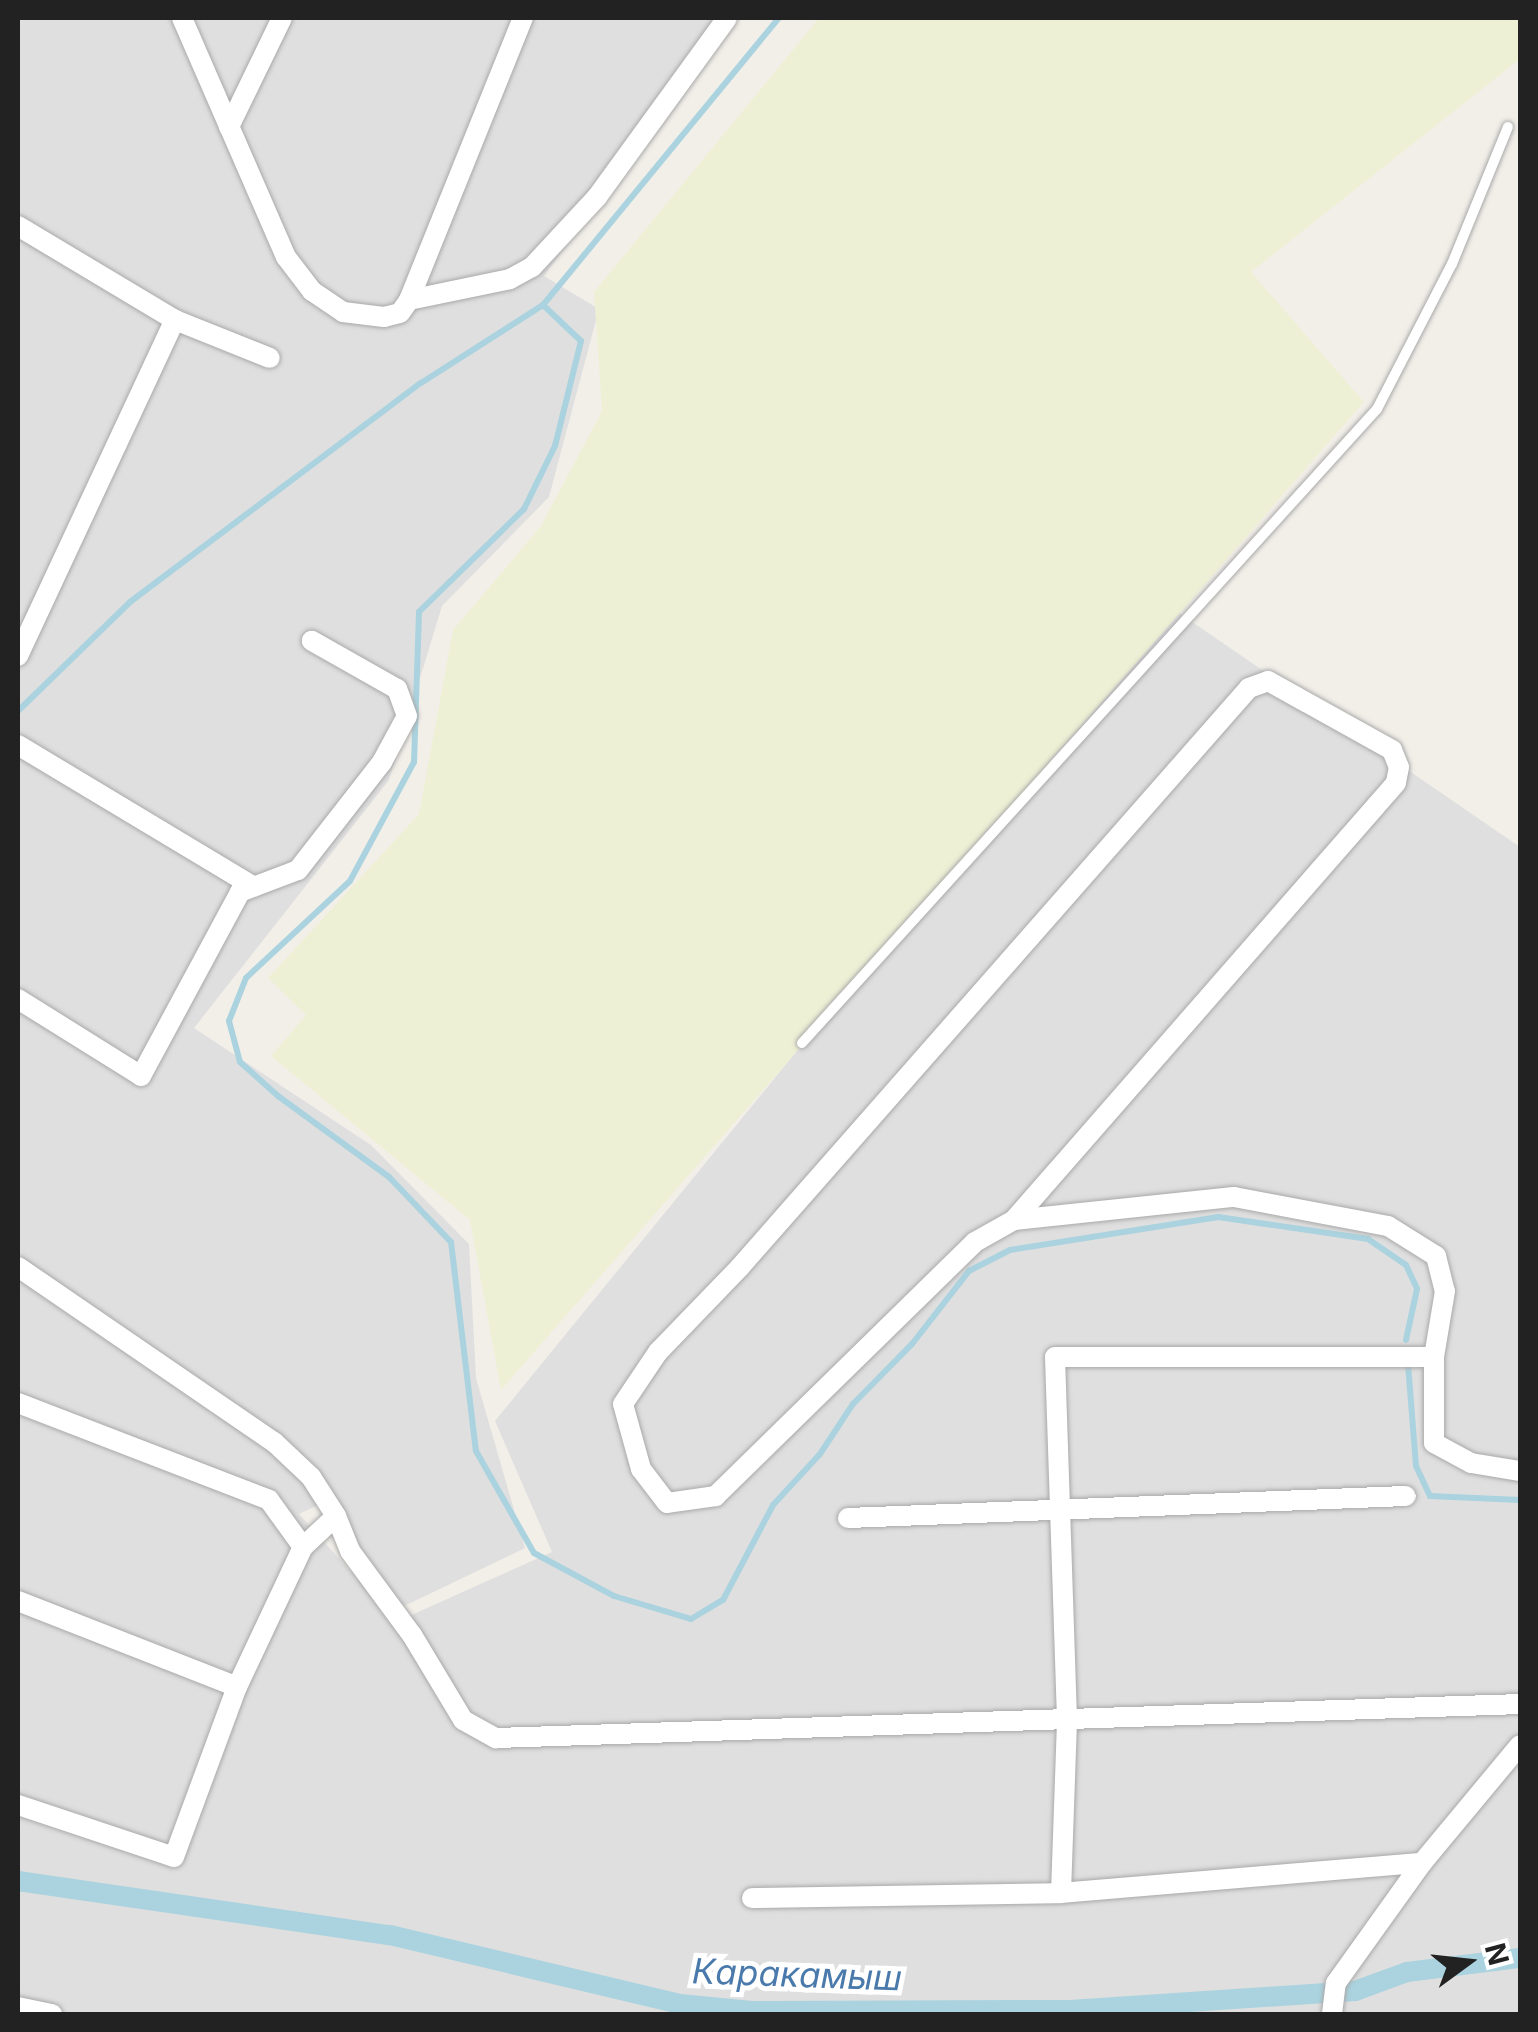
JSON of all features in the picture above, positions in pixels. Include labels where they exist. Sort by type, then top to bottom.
[{"type":"street","points":[[182,18],[286,257],[312,291],[343,312],[384,317],[400,313],[409,300],[522,18]]},
{"type":"street","points":[[229,127],[282,18]]},
{"type":"street","points":[[409,300],[510,279],[532,267],[597,197],[728,18]]},
{"type":"street","points":[[18,226],[175,320],[270,358]]},
{"type":"street","points":[[18,656],[175,320]]},
{"type":"street","points":[[18,999],[141,1076],[240,892],[298,870],[382,762],[406,716],[397,689],[312,641]]},
{"type":"street","points":[[1014,1220],[1396,783],[1399,767],[1392,750],[1268,681],[1249,688],[740,1267],[658,1352],[623,1404],[641,1469],[667,1503],[716,1496],[975,1242],[1014,1220],[1234,1197],[1388,1226],[1436,1256],[1445,1290],[1434,1357],[1434,1443],[1472,1463],[1520,1471]]},
{"type":"street","points":[[18,745],[254,887]]},
{"type":"street","points":[[18,1267],[274,1442],[311,1477],[336,1516],[350,1552],[412,1635],[463,1720],[496,1738],[1520,1704]]},
{"type":"street","points":[[1061,1893],[1067,1719],[1055,1357],[1434,1357]]},
{"type":"street","points":[[18,1403],[269,1500],[303,1546]]},
{"type":"street","points":[[848,1518],[1406,1496]]},
{"type":"street","points":[[18,1805],[174,1857],[237,1687],[303,1546],[336,1516]]},
{"type":"street","points":[[18,1601],[237,1687]]},
{"type":"street","points":[[1333,2011],[1336,1983],[1422,1864],[1520,1745]]},
{"type":"street","points":[[752,1898],[1061,1893],[1422,1864]]},
{"type":"street","points":[[18,2007],[52,2014]]},
{"type":"lane","points":[[802,1043],[1377,408],[1452,264],[1508,127]]},
{"type":"shaded area","points":[[18,18],[736,18],[544,276],[599,309],[549,497],[442,606],[389,780],[194,1028],[371,1145],[469,1244],[476,1378],[525,1548],[398,1609],[331,1499],[299,1514],[396,1622],[552,1552],[495,1421],[1163,602],[1520,847],[1520,2014],[18,2014]]},
{"type":"green space","points":[[819,18],[1520,18],[1520,59],[1251,272],[1364,402],[501,1390],[470,1220],[271,1056],[306,1015],[268,978],[419,814],[453,630],[541,526],[602,411],[594,292]]},
{"type":"waterway","points":[[18,711],[130,602],[421,383],[543,305],[779,18]]},
{"type":"waterway","points":[[543,305],[581,341],[555,446],[524,509],[419,612],[414,762],[350,881],[246,978],[229,1021],[240,1062],[278,1096],[389,1177],[451,1242],[476,1451],[534,1553],[614,1596],[691,1619],[723,1600],[773,1505],[820,1454],[853,1404],[912,1344],[969,1271],[1010,1250],[1218,1217],[1368,1239],[1406,1265],[1417,1289],[1406,1340]]},
{"type":"waterway","points":[[1408,1364],[1416,1466],[1430,1496],[1520,1500]]},
{"type":"waterway","name":"Каракамыш","points":[[18,1881],[390,1935],[680,2004],[752,2011],[1070,2010],[1355,1991],[1407,1972],[1520,1958]]}]
